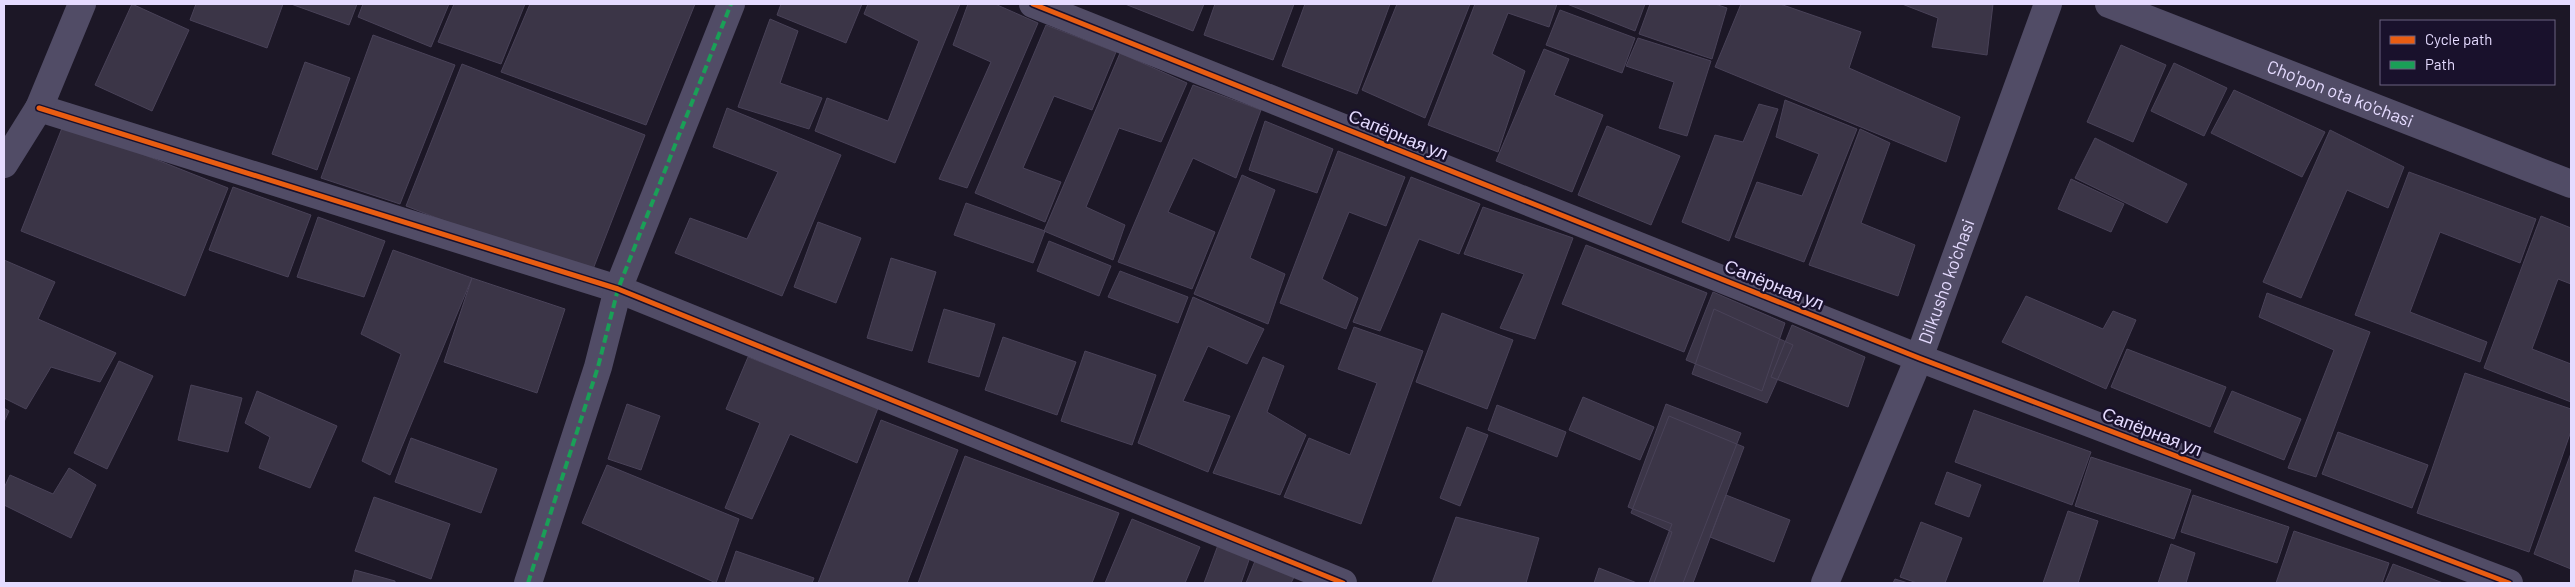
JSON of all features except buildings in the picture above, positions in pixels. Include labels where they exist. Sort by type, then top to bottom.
[{"type":"street","points":[[4,164],[39,108],[82,4]]},
{"type":"street","points":[[528,583],[598,366],[618,289],[730,4]]},
{"type":"street","name":"Сапёрная ул","points":[[1033,4],[1919,358],[2509,583]]},
{"type":"street","name":"Dilkusho ko'chasi","points":[[1825,583],[1919,358],[2048,4]]},
{"type":"street","name":"Cho'pon ota ko'chasi","points":[[2109,4],[2571,184]]},
{"type":"street","points":[[39,108],[618,289],[1343,583]]},
{"type":"marked path","points":[[528,583],[598,367],[618,289],[731,4]]},
{"type":"cycle path","points":[[1033,4],[1919,358],[2509,583]]},
{"type":"cycle path","points":[[39,108],[618,289],[1343,583]]}]
